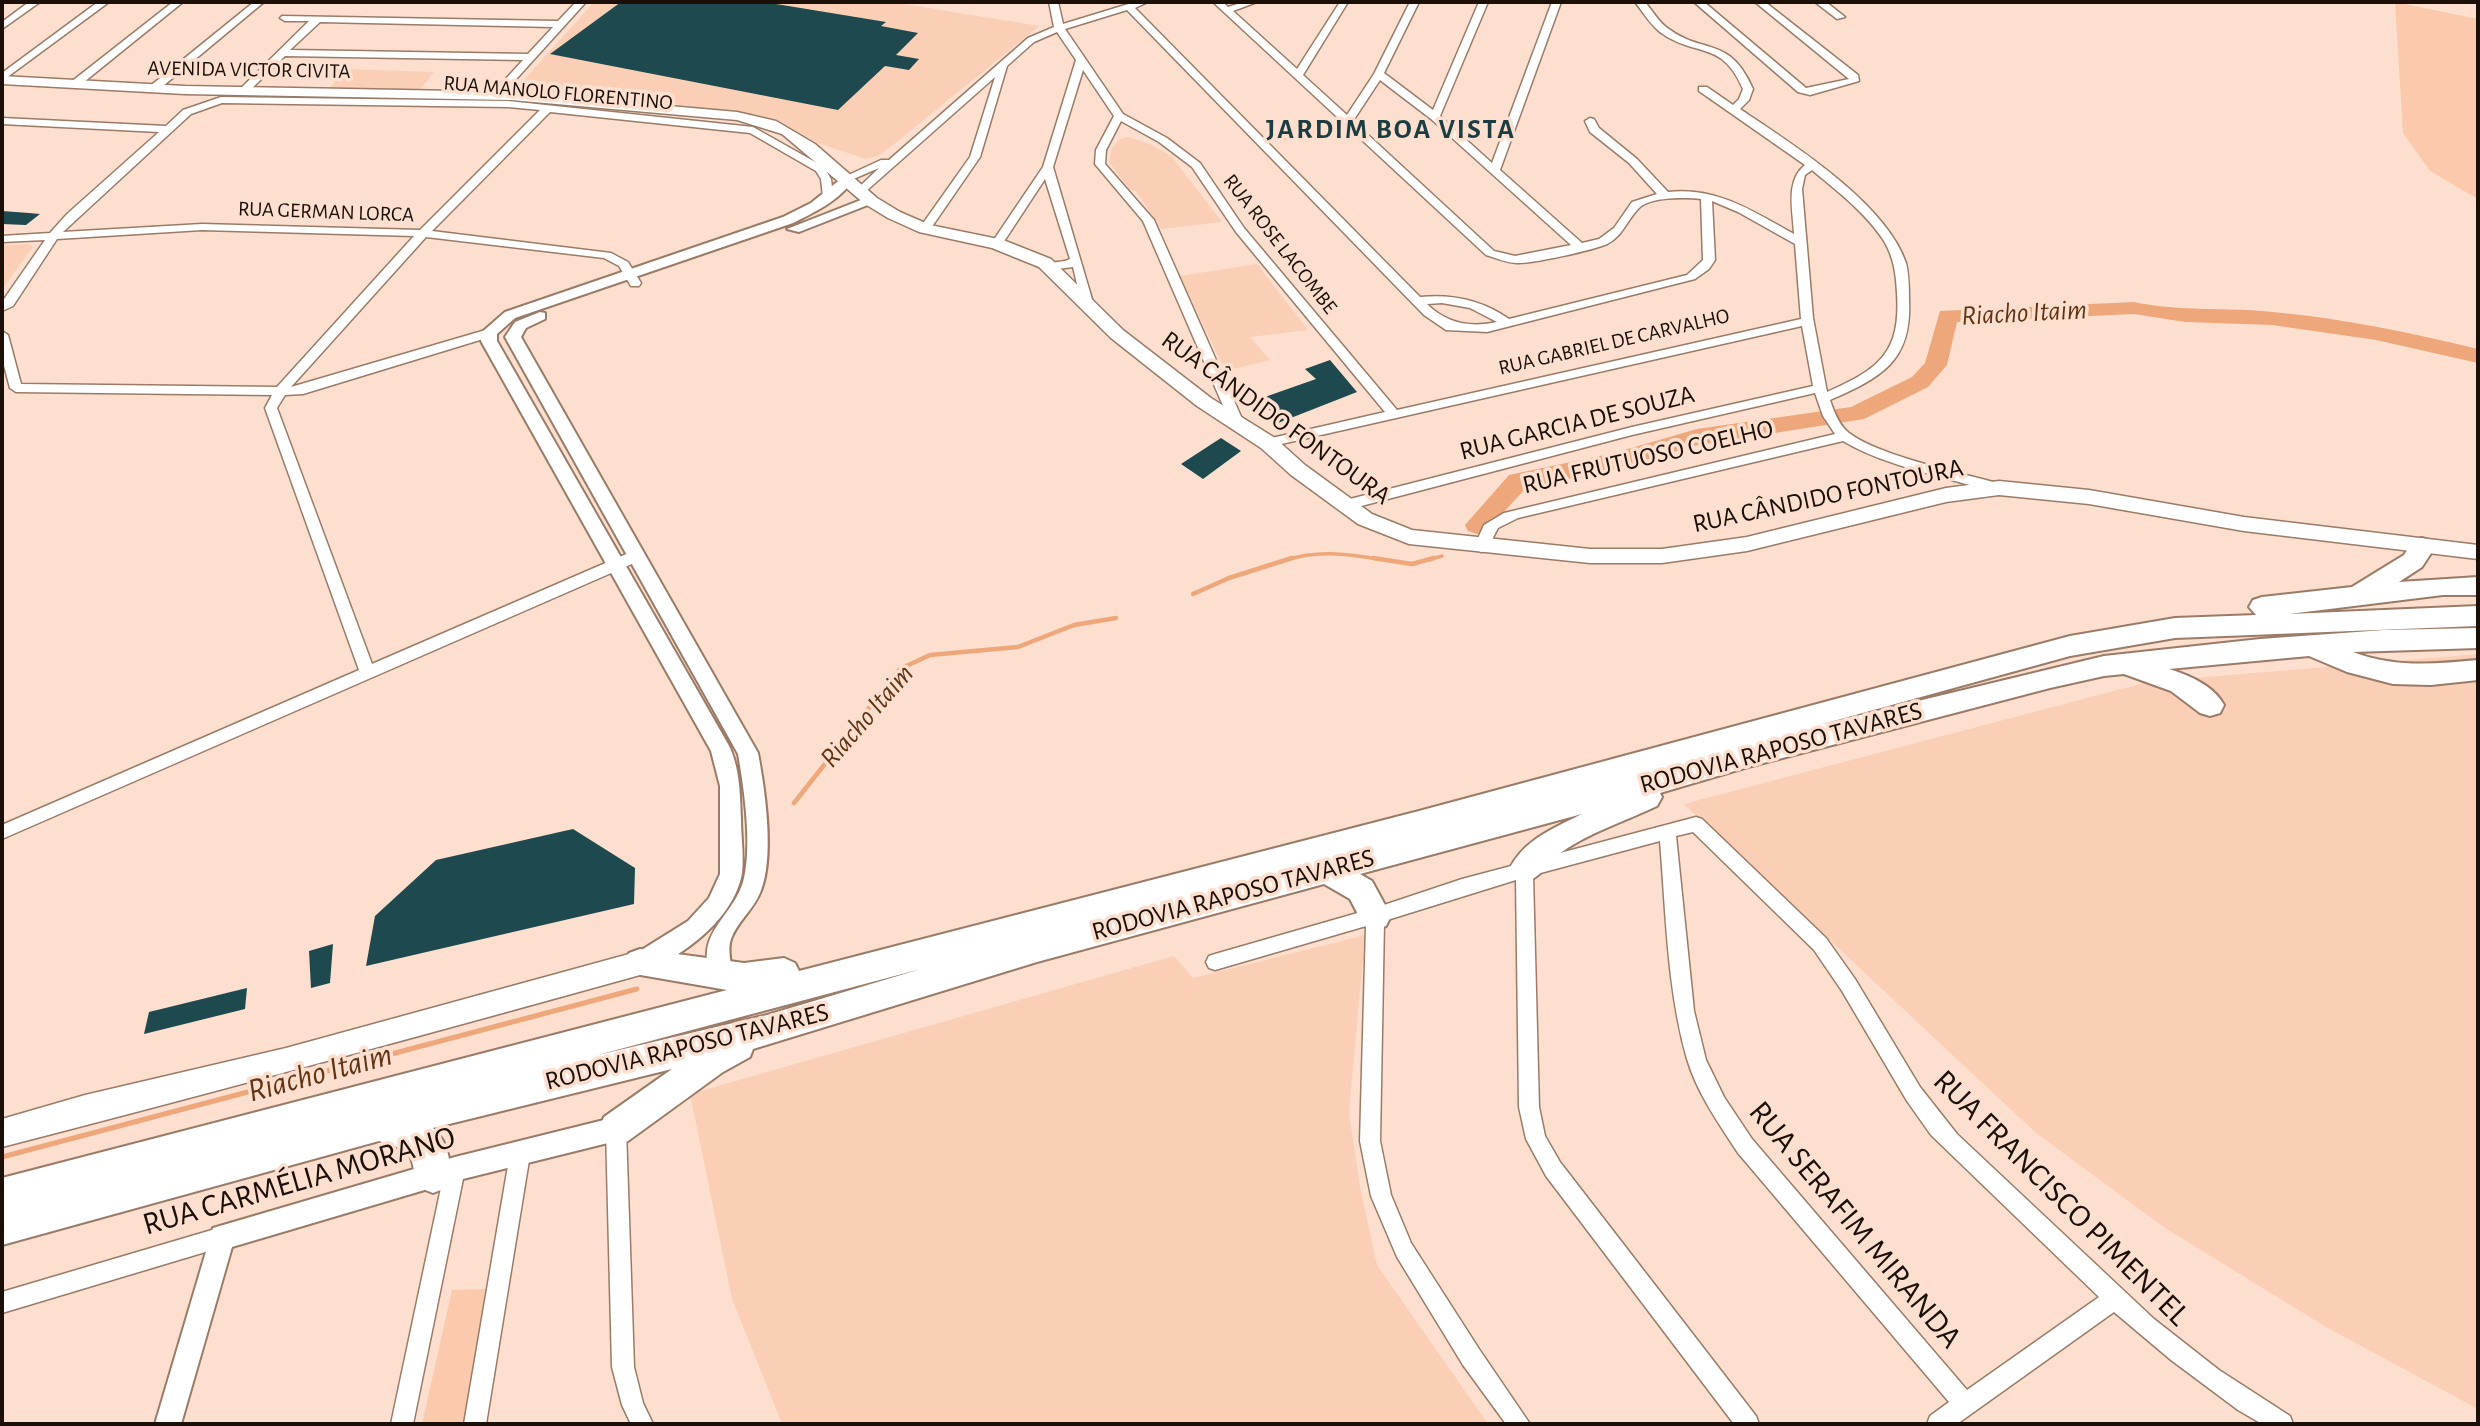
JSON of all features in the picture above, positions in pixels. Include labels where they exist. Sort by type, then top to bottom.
[{"type":"highway","points":[[2358,595],[2413,561],[2422,547]]},
{"type":"highway","points":[[2175,628],[2215,614],[2442,586],[2478,586]]},
{"type":"highway","name":"RODOVIA RAPOSO TAVARES","points":[[2,1196],[867,966],[1419,823],[2035,654],[2175,628],[2478,616]]},
{"type":"highway","name":"RODOVIA RAPOSO TAVARES","points":[[2,1227],[379,1124],[767,1030],[1037,948],[1919,710],[2104,666],[2313,646],[2478,638]]},
{"type":"highway","points":[[2313,646],[2357,667],[2391,676],[2433,676],[2478,670]]},
{"type":"highway","points":[[2104,666],[2163,676],[2180,683],[2210,705],[2207,680],[2219,655]]},
{"type":"highway","points":[[1524,870],[1550,843],[1647,798],[1658,782]]},
{"type":"highway","points":[[1325,869],[1361,890],[1375,916]]},
{"type":"highway","points":[[640,963],[766,977],[850,957],[867,966]]},
{"type":"highway","points":[[616,1129],[711,1061],[767,1030]]},
{"type":"highway","points":[[379,1124],[425,1141],[444,1172]]},
{"type":"main road","name":"AVENIDA VICTOR CIVITA","points":[[2,79],[242,92],[496,95]]},
{"type":"main road","name":"RUA CÂNDIDO FONTOURA","points":[[496,95],[610,103],[756,120],[787,131],[847,178],[865,196],[925,229],[997,244],[1049,266],[1117,334],[1205,402],[1268,443],[1298,470],[1346,505],[1386,530],[1409,537],[1480,547],[1590,556],[1662,556],[1702,552],[1946,495],[1999,488],[2076,495],[2244,524],[2478,552]]},
{"type":"main road","points":[[2,1133],[85,1109],[286,1061],[640,963]]},
{"type":"street","points":[[2,26],[35,2]]},
{"type":"street","points":[[2,79],[104,2]]},
{"type":"street","points":[[75,85],[178,2]]},
{"type":"street","points":[[153,89],[259,2]]},
{"type":"street","points":[[496,95],[581,2]]},
{"type":"street","points":[[1053,2],[1059,28],[1119,116],[1101,150],[1100,164],[1147,220],[1236,421]]},
{"type":"street","points":[[2,335],[16,388],[298,391],[489,333],[510,315],[842,213],[865,196],[891,161],[1031,40],[1059,28],[1144,2]]},
{"type":"street","points":[[1218,2],[1300,74],[1490,253],[1515,260],[1580,247],[1612,236],[1636,204],[1666,197],[1706,195],[1730,202],[1802,243]]},
{"type":"street","points":[[1227,10],[1253,2]]},
{"type":"street","points":[[1300,74],[1345,2]]},
{"type":"street","points":[[1349,120],[1379,74],[1414,2]]},
{"type":"street","points":[[1435,117],[1484,2]]},
{"type":"street","points":[[1495,170],[1557,2]]},
{"type":"street","points":[[1640,2],[1652,9],[1667,32],[1718,51],[1736,66],[1748,89],[1744,100],[1734,110]]},
{"type":"street","points":[[1699,2],[1804,91],[1852,82],[1854,79],[1760,2]]},
{"type":"street","points":[[1820,2],[1840,17]]},
{"type":"street","points":[[1129,7],[1439,321],[1450,327],[1478,328],[1618,298],[1699,272],[1709,260],[1706,195]]},
{"type":"street","points":[[285,18],[561,24]]},
{"type":"street","points":[[242,92],[317,19]]},
{"type":"street","points":[[284,52],[531,57]]},
{"type":"street","points":[[997,244],[1048,167],[1081,59]]},
{"type":"street","points":[[925,229],[971,166],[1004,66]]},
{"type":"street","points":[[1379,74],[1435,117],[1580,247]]},
{"type":"street","name":"RUA GARCIA DE SOUZA","points":[[1346,505],[1632,431],[1824,399],[1891,359],[1902,342],[1906,319],[1900,263],[1891,244],[1866,215],[1813,163],[1703,89]]},
{"type":"street","name":"RUA MANOLO FLORENTINO","points":[[2,307],[9,303],[53,236],[71,216],[192,108],[227,99],[453,102],[548,108],[761,133],[820,169],[826,179],[824,199]]},
{"type":"street","points":[[368,673],[271,408],[281,390],[423,233],[548,108]]},
{"type":"street","name":"RUA ROSE LACOMBE","points":[[1119,116],[1170,145],[1196,165],[1261,256],[1394,415]]},
{"type":"street","points":[[2,121],[168,129]]},
{"type":"street","points":[[1590,121],[1594,130],[1633,161],[1666,197]]},
{"type":"street","points":[[721,974],[717,952],[722,931],[747,896],[756,876],[750,764],[740,734],[596,488],[513,334],[525,321],[788,220],[824,199],[843,185],[847,178],[891,161]]},
{"type":"street","points":[[1813,163],[1798,179],[1802,243],[1810,321],[1824,399],[1840,431],[1866,446],[1999,488]]},
{"type":"street","points":[[1048,167],[1054,199],[1083,279],[1088,306]]},
{"type":"street","points":[[824,199],[827,209],[842,213]]},
{"type":"street","points":[[1028,200],[1054,199]]},
{"type":"street","name":"RUA GERMAN LORCA","points":[[2,239],[182,227],[423,233],[602,254],[620,261],[632,279]]},
{"type":"street","points":[[1049,266],[1066,266],[1076,260]]},
{"type":"street","points":[[1419,301],[1460,300],[1481,307],[1504,321]]},
{"type":"street","name":"RUA GABRIEL DE CARVALHO","points":[[1268,443],[1810,321]]},
{"type":"street","points":[[489,333],[489,341],[721,750],[728,771],[731,874],[721,899],[691,934],[640,963]]},
{"type":"street","points":[[1205,402],[1216,379]]},
{"type":"street","name":"RUA FRUTUOSO COELHO","points":[[1480,547],[1485,532],[1495,520],[1516,513],[1840,431]]},
{"type":"street","points":[[576,496],[596,488]]},
{"type":"street","points":[[2,832],[636,556]]},
{"type":"street","points":[[686,689],[709,681]]},
{"type":"street","name":"RUA FRANCISCO PIMENTEL","points":[[1667,831],[1695,824],[1820,944],[1853,991],[1898,1074],[1930,1118],[2115,1299],[2174,1353],[2282,1424]]},
{"type":"street","points":[[1214,962],[1375,916],[1425,898],[1667,831]]},
{"type":"street","name":"RUA SERAFIM MIRANDA","points":[[1667,831],[1685,1011],[1697,1062],[1717,1104],[1745,1146],[1966,1405]]},
{"type":"street","points":[[1524,870],[1529,1107],[1536,1139],[1553,1169],[1748,1424]]},
{"type":"street","points":[[721,899],[747,896]]},
{"type":"street","points":[[1375,916],[1370,1141],[1381,1196],[1404,1250],[1471,1357],[1519,1424]]},
{"type":"street","points":[[616,1129],[624,1367],[633,1405],[642,1424]]},
{"type":"street","name":"RUA CARMÉLIA MORANO","points":[[2,1303],[444,1172],[616,1129]]},
{"type":"street","points":[[475,1424],[520,1154]]},
{"type":"street","points":[[402,1424],[444,1172]]},
{"type":"street","points":[[168,1424],[222,1237]]},
{"type":"street","points":[[1938,1424],[2115,1299]]},
{"type":"shaded area","points":[[594,2],[892,2],[1039,26],[898,141],[878,156],[866,159],[815,142],[774,118],[659,102],[515,90]]},
{"type":"shaded area","points":[[2395,2],[2478,19],[2478,199],[2430,171],[2403,133]]},
{"type":"shaded area","points":[[345,69],[434,72],[420,90],[329,89]]},
{"type":"shaded area","points":[[1327,118],[1336,126],[1280,142],[1271,133]]},
{"type":"shaded area","points":[[1128,137],[1150,144],[1172,157],[1222,222],[1161,229],[1136,191],[1129,189],[1109,162],[1112,148],[1120,139]]},
{"type":"shaded area","points":[[29,244],[33,247],[2,289],[2,245]]},
{"type":"shaded area","points":[[1257,264],[1308,330],[1250,337],[1270,360],[1225,371],[1180,276]]},
{"type":"shaded area","points":[[2478,654],[2478,1409],[2326,1327],[2165,1228],[2036,1133],[1684,804],[2148,682]]},
{"type":"shaded area","points":[[1365,935],[1349,1113],[1360,1187],[1377,1265],[1488,1424],[782,1424],[732,1299],[690,1094],[1174,956],[1193,978]]},
{"type":"shaded area","points":[[489,1289],[464,1424],[422,1424],[452,1290]]},
{"type":"building","points":[[621,2],[764,2],[886,22],[881,26],[918,33],[896,55],[919,59],[909,70],[885,66],[838,110],[550,54]]},
{"type":"building","points":[[2,211],[40,214],[26,225],[2,224]]},
{"type":"building","points":[[1330,360],[1357,392],[1278,423],[1262,398],[1316,379],[1305,369]]},
{"type":"building","points":[[1221,438],[1241,451],[1203,479],[1181,464]]},
{"type":"building","points":[[573,829],[635,868],[634,904],[366,966],[375,916],[436,860]]},
{"type":"building","points":[[333,944],[330,983],[311,988],[309,951]]},
{"type":"building","points":[[247,988],[245,1009],[144,1034],[149,1012]]},
{"type":"waterway","name":"Riacho Itaim","points":[[1477,525],[1518,481],[1615,461],[1697,437],[1856,414],[1920,382],[1936,365],[1948,316],[2134,308],[2185,316],[2272,318],[2376,333],[2478,356]]},
{"type":"waterway","name":"Riacho Itaim","points":[[1287,560],[1323,554],[1385,560]]},
{"type":"waterway","name":"Riacho Itaim","points":[[1428,560],[1442,556]]},
{"type":"waterway","name":"Riacho Itaim","points":[[1193,594],[1229,578],[1292,558]]},
{"type":"waterway","name":"Riacho Itaim","points":[[1373,558],[1412,564],[1434,558]]},
{"type":"waterway","name":"Riacho Itaim","points":[[794,803],[900,669],[930,655],[1018,647],[1074,625],[1116,618]]},
{"type":"waterway","name":"Riacho Itaim","points":[[2,1157],[637,989]]},
{"type":"district","name":"JARDIM BOA VISTA","points":[[1391,130]]}]
